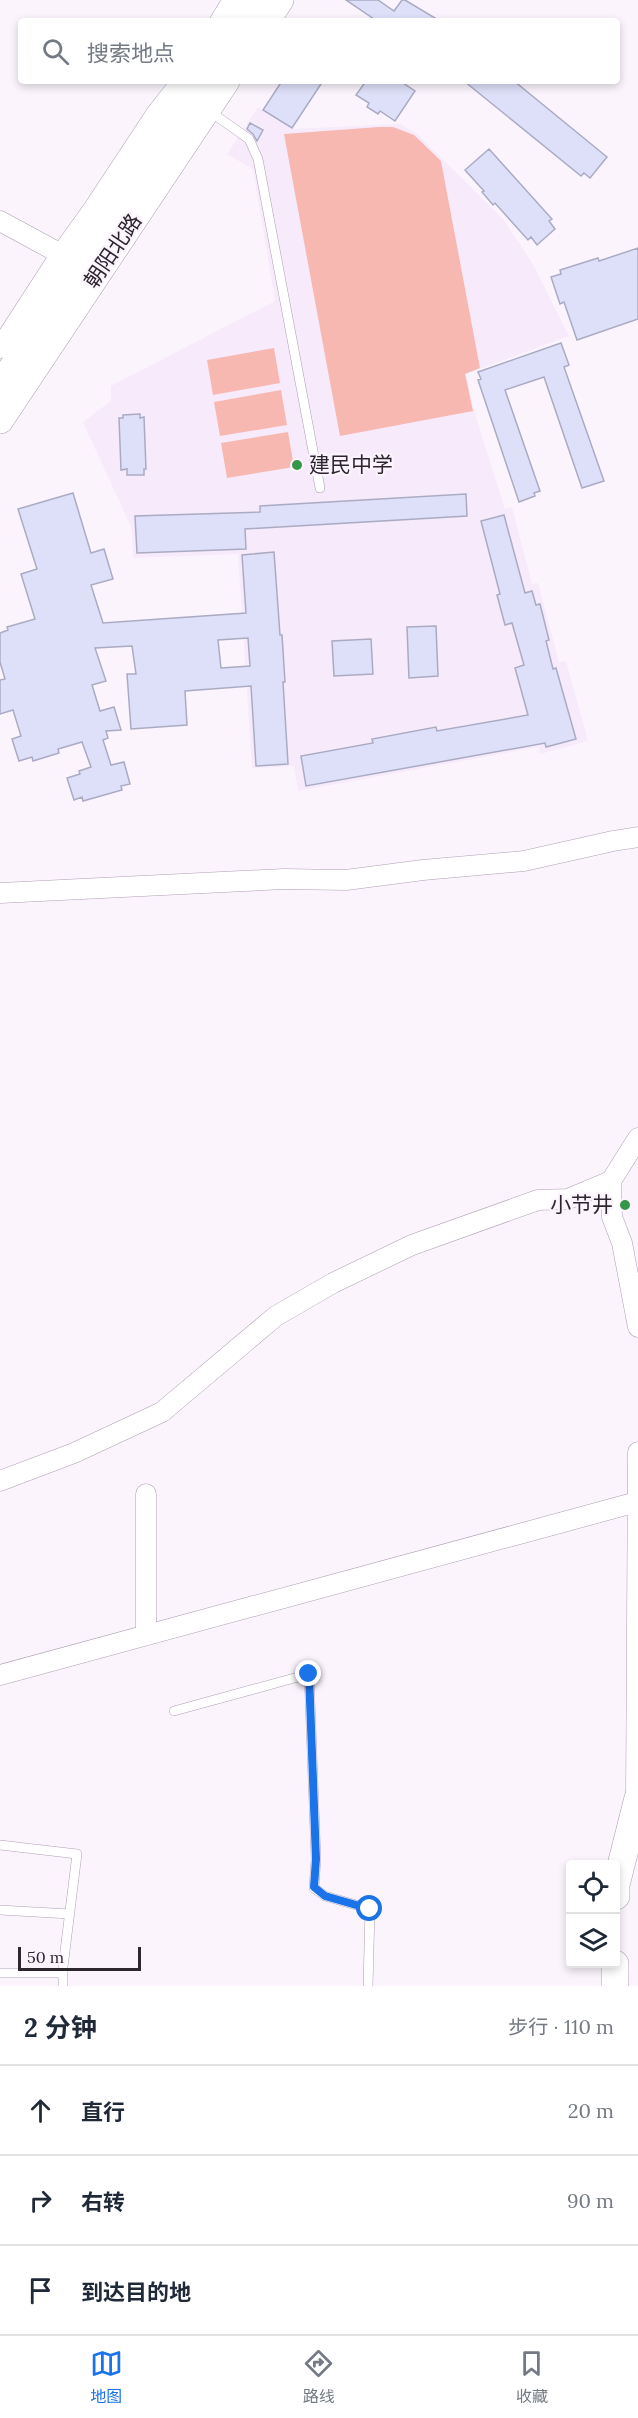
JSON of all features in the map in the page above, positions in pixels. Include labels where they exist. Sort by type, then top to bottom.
[{"type":"main road","points":[[244,18],[257,0]]},
{"type":"main road","points":[[268,18],[280,0]]},
{"type":"main road","name":"朝阳北路","points":[[0,386],[71,260],[201,84]]},
{"type":"main road","name":"朝阳北路","points":[[0,420],[224,84]]},
{"type":"main road","points":[[620,1869],[637,1800]]},
{"type":"main road","points":[[615,1968],[615,1986]]},
{"type":"street","points":[[222,18],[233,0]]},
{"type":"street","points":[[0,348],[71,260],[94,208],[156,114],[180,84]]},
{"type":"street","points":[[0,221],[71,260]]},
{"type":"street","points":[[0,893],[284,879],[346,880],[524,861],[638,837]]},
{"type":"street","points":[[0,1482],[74,1453],[162,1412],[276,1316],[333,1283],[412,1245],[538,1200],[568,1199],[610,1181],[638,1138]]},
{"type":"street","points":[[610,1181],[612,1217],[622,1243],[638,1327]]},
{"type":"street","points":[[637,1800],[638,1452]]},
{"type":"street","points":[[146,1494],[146,1635]]},
{"type":"street","points":[[0,1675],[637,1502]]},
{"type":"lane","points":[[207,110],[249,139],[258,159],[320,488]]},
{"type":"lane","points":[[174,1711],[309,1674],[316,1859],[314,1887],[325,1896],[370,1909],[369,1986]]},
{"type":"lane","points":[[0,1845],[76,1854],[63,1986]]},
{"type":"lane","points":[[0,1910],[70,1914]]},
{"type":"lane","points":[[0,1973],[63,1973]]},
{"type":"shaded area","name":"建民中学","points":[[258,107],[292,129],[400,124],[417,134],[503,219],[531,261],[569,336],[466,374],[474,411],[505,509],[512,507],[532,584],[538,583],[559,662],[566,661],[588,741],[540,754],[538,747],[298,791],[294,766],[252,768],[238,554],[133,558],[132,529],[83,422],[111,401],[111,386],[275,301],[253,169],[227,154]]},
{"type":"shaded area","points":[[393,127],[414,135],[441,161],[480,368],[465,374],[473,411],[340,436],[284,134]]},
{"type":"shaded area","points":[[274,348],[280,383],[213,395],[207,360]]},
{"type":"shaded area","points":[[281,390],[287,425],[220,436],[214,402]]},
{"type":"shaded area","points":[[288,432],[294,467],[227,478],[221,443]]},
{"type":"building","points":[[346,0],[378,0],[394,11],[402,0],[405,0],[435,18],[373,18]]},
{"type":"building","points":[[280,84],[321,84],[292,128],[263,110]]},
{"type":"building","points":[[364,84],[404,84],[415,91],[395,121],[380,111],[378,114],[367,107],[369,103],[356,95]]},
{"type":"building","points":[[468,84],[518,84],[607,157],[590,178],[584,173],[581,176]]},
{"type":"building","points":[[250,123],[263,130],[257,141],[247,129]]},
{"type":"building","points":[[489,149],[552,219],[549,221],[555,229],[537,245],[531,237],[528,240],[495,203],[493,205],[465,170]]},
{"type":"building","points":[[638,248],[638,319],[577,340],[564,302],[560,304],[551,277],[561,274],[560,270],[598,258],[599,261]]},
{"type":"building","points":[[561,343],[569,365],[564,367],[604,481],[582,488],[544,377],[505,390],[540,491],[534,493],[535,496],[519,502],[478,380],[481,379],[478,372]]},
{"type":"building","points":[[140,414],[140,418],[144,417],[146,469],[144,469],[144,475],[127,475],[127,469],[121,470],[119,418],[123,418],[123,415]]},
{"type":"building","points":[[73,493],[91,553],[104,549],[113,579],[91,585],[103,623],[246,613],[242,555],[274,552],[280,635],[282,635],[288,764],[256,766],[251,686],[185,691],[187,725],[131,729],[127,674],[136,674],[132,646],[95,648],[106,681],[92,685],[100,711],[114,707],[121,730],[106,731],[108,738],[103,740],[111,765],[124,762],[130,784],[121,786],[122,790],[83,801],[82,797],[74,800],[67,778],[91,767],[82,742],[58,749],[59,753],[33,761],[32,757],[19,761],[12,739],[21,736],[13,710],[0,714],[0,680],[5,679],[0,662],[0,633],[8,630],[7,627],[35,619],[21,574],[37,569],[18,509]],"holes":[[[248,638],[250,666],[221,668],[218,640]]]},
{"type":"building","points":[[466,494],[467,516],[245,529],[246,549],[137,553],[135,516],[260,512],[260,506]]},
{"type":"building","points":[[504,515],[525,593],[532,591],[536,605],[540,604],[553,669],[556,668],[576,739],[546,747],[545,743],[306,786],[301,756],[373,743],[372,739],[436,727],[437,731],[528,715],[515,668],[524,665],[512,623],[505,625],[497,595],[500,594],[481,521]]},
{"type":"building","points":[[436,626],[438,676],[409,678],[407,627]]},
{"type":"building","points":[[371,639],[373,674],[334,676],[332,641]]},
{"type":"place","name":"建民中学","points":[[297,465]]},
{"type":"place","name":"小节井","points":[[625,1205]]},
{"type":"route","points":[[309,1674],[316,1859],[314,1887],[325,1896],[370,1909]]}]
